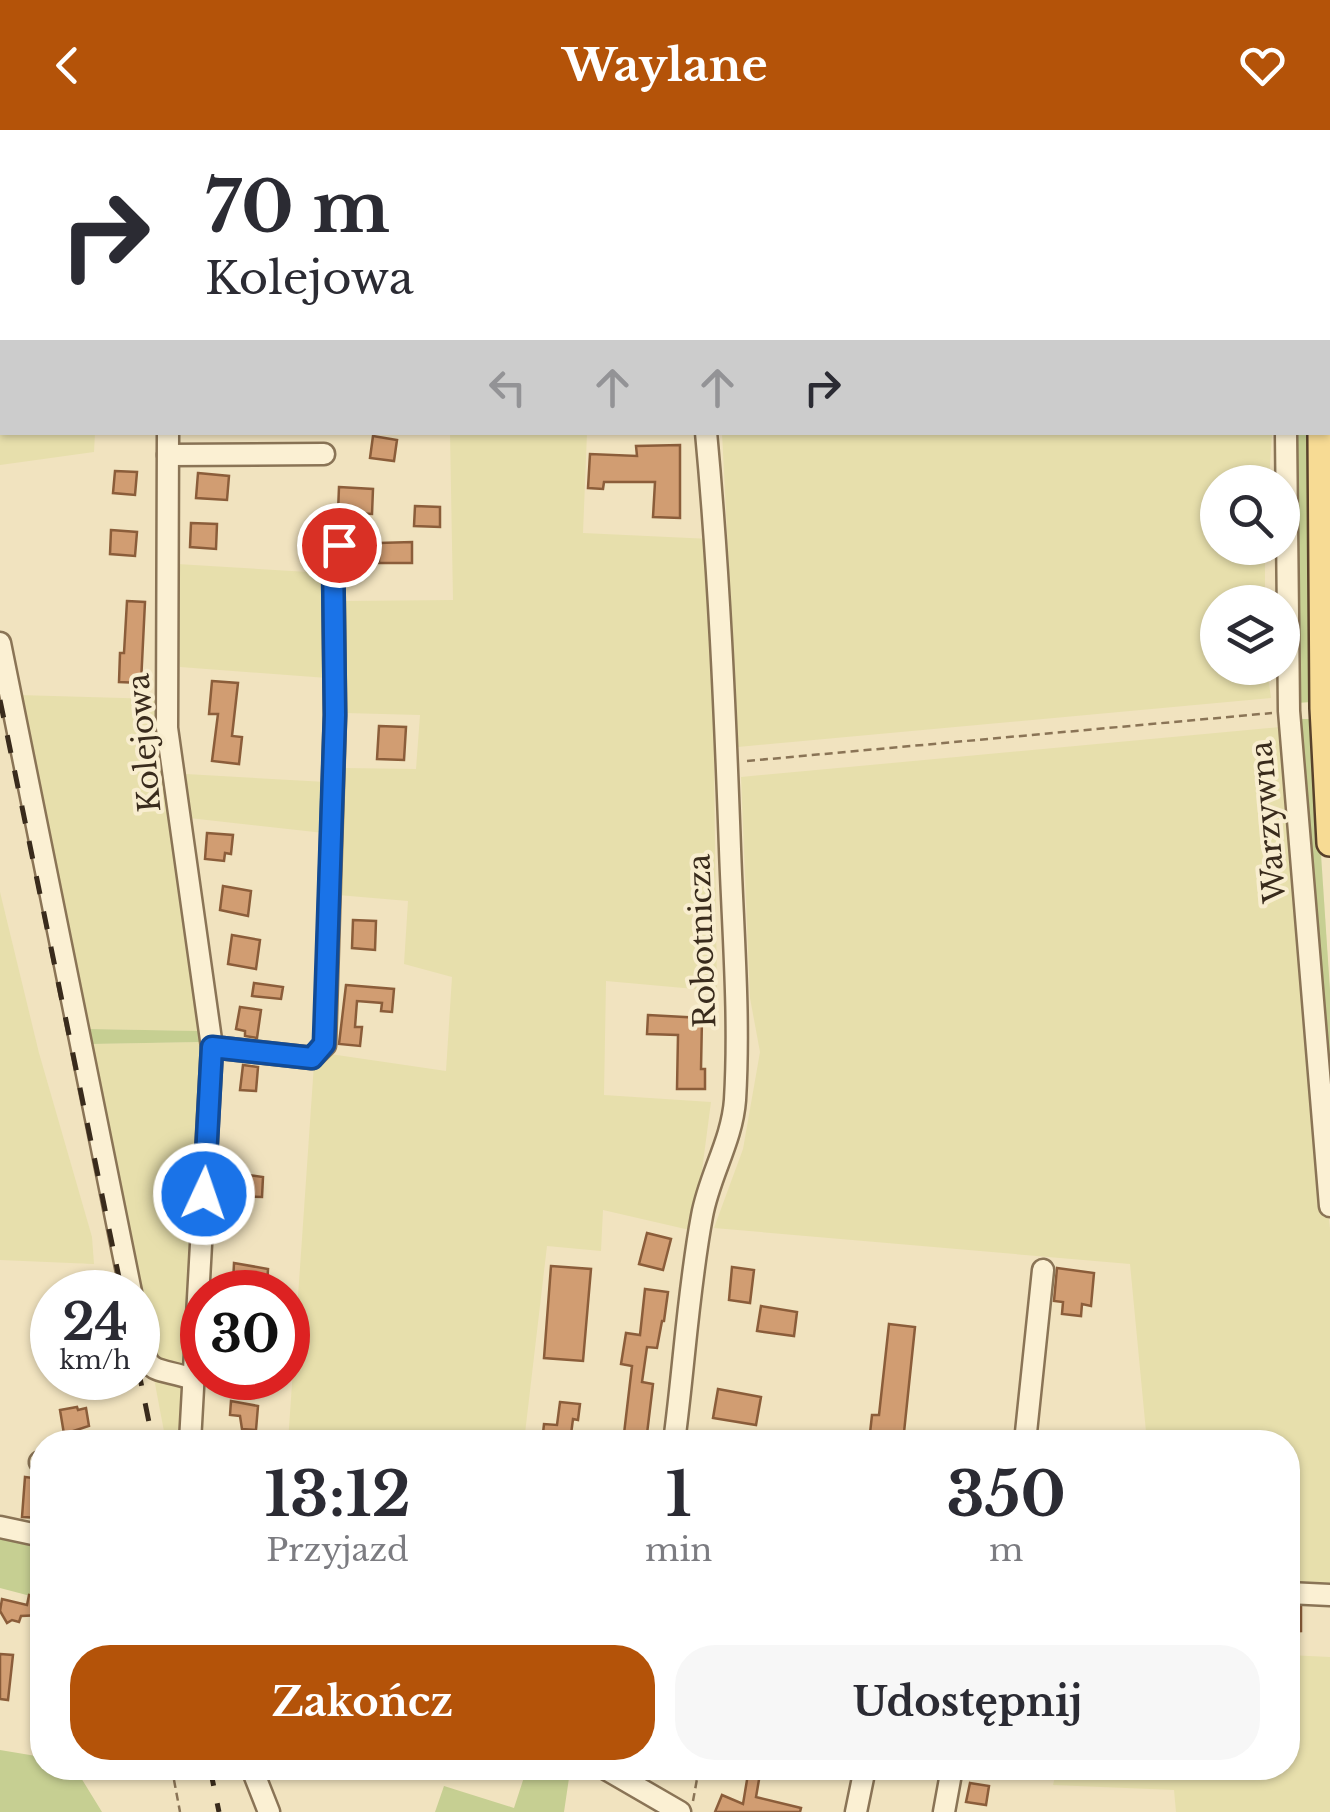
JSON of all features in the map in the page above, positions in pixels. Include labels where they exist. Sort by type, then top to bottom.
[{"type":"main road","points":[[1321,435],[1323,708],[1330,843]]},
{"type":"street","name":"Kolejowa","points":[[168,435],[168,728],[212,1047],[199,1270]]},
{"type":"street","name":"Robotnicza","points":[[675,1430],[702,1216],[712,1176],[727,1143],[735,1103],[736,1010],[726,763],[716,536],[706,435]]},
{"type":"street","name":"Warzywna","points":[[1286,435],[1289,712],[1330,1206]]},
{"type":"street","points":[[168,455],[324,454]]},
{"type":"street","points":[[212,1047],[312,1058],[324,1044],[335,715],[333,554],[339,545]]},
{"type":"street","points":[[0,643],[126,1270]]},
{"type":"street","points":[[1025,1430],[1043,1270]]},
{"type":"street","name":"Kolejowa","points":[[191,1430],[192,1400]]},
{"type":"street","points":[[0,1527],[30,1533]]},
{"type":"street","points":[[1300,1594],[1330,1595]]},
{"type":"street","points":[[259,1780],[269,1812]]},
{"type":"street","points":[[630,1780],[680,1812]]},
{"type":"street","points":[[856,1812],[862,1780]]},
{"type":"street","points":[[944,1812],[950,1780]]},
{"type":"path","points":[[726,763],[1289,712]]},
{"type":"path","points":[[174,1780],[180,1812]]},
{"type":"path","points":[[691,1812],[698,1780]]},
{"type":"shaded area","points":[[0,435],[95,435],[94,452],[0,465]]},
{"type":"shaded area","points":[[450,435],[587,435],[583,533],[711,539],[717,991],[606,981],[604,1095],[711,1102],[694,1231],[603,1210],[601,1251],[547,1246],[525,1430],[289,1430],[291,1400],[310,1400],[310,1270],[300,1270],[314,1064],[330,1054],[446,1071],[452,977],[404,964],[408,901],[338,895],[344,768],[416,769],[420,715],[345,713],[345,601],[453,600]]},
{"type":"shaded area","points":[[722,435],[1272,435],[1270,465],[1200,465],[1200,565],[1265,565],[1265,585],[1200,585],[1200,685],[1269,685],[1271,698],[738,747]]},
{"type":"shaded area","points":[[177,564],[325,573],[327,678],[180,667]]},
{"type":"shaded area","points":[[18,695],[158,699],[200,1031],[89,1029]]},
{"type":"shaded area","points":[[1280,727],[1330,1229],[1330,1586],[1300,1585],[1300,1430],[1146,1430],[1130,1264],[714,1228],[743,1149],[760,1052],[750,998],[741,777]]},
{"type":"shaded area","points":[[186,774],[326,782],[324,833],[189,818]]},
{"type":"shaded area","points":[[0,892],[39,1053],[92,1237],[94,1264],[0,1260]]},
{"type":"shaded area","points":[[201,1042],[192,1270],[180,1270],[184,1430],[164,1430],[158,1400],[160,1270],[134,1270],[91,1044]]},
{"type":"shaded area","points":[[1300,1656],[1330,1657],[1330,1812],[1176,1812],[1174,1790],[1053,1785],[1054,1780],[1300,1780]]},
{"type":"green space","points":[[1295,435],[1312,435],[1311,702],[1297,703],[1300,465],[1295,465]]},
{"type":"green space","points":[[1298,719],[1312,719],[1330,990],[1330,1143]]},
{"type":"green space","points":[[89,1029],[200,1031],[201,1042],[91,1044]]},
{"type":"green space","points":[[0,1535],[30,1543],[30,1596],[0,1588]]},
{"type":"green space","points":[[0,1750],[30,1755],[30,1780],[82,1780],[102,1812],[0,1812]]},
{"type":"green space","points":[[523,1780],[569,1780],[564,1812],[435,1812],[444,1786],[514,1808]]},
{"type":"building","points":[[373,436],[397,440],[394,461],[370,458]]},
{"type":"building","points":[[680,445],[680,518],[653,517],[655,482],[604,482],[603,489],[588,488],[590,454],[637,456],[636,446]]},
{"type":"building","points":[[115,471],[137,472],[135,495],[113,493]]},
{"type":"building","points":[[198,473],[229,476],[227,500],[196,498]]},
{"type":"building","points":[[339,487],[373,489],[372,514],[338,512]]},
{"type":"building","points":[[415,506],[440,507],[440,527],[414,526]]},
{"type":"building","points":[[191,523],[217,524],[216,549],[190,547]]},
{"type":"building","points":[[111,530],[137,532],[135,556],[110,554]]},
{"type":"building","points":[[412,542],[412,563],[379,563],[379,543]]},
{"type":"building","points":[[127,601],[145,602],[141,683],[119,682]]},
{"type":"building","points":[[212,681],[238,683],[232,736],[242,737],[239,764],[212,761],[218,714],[209,714]]},
{"type":"building","points":[[379,726],[406,727],[404,760],[377,759]]},
{"type":"building","points":[[207,833],[233,835],[231,854],[225,853],[224,861],[205,859]]},
{"type":"building","points":[[223,886],[251,891],[248,916],[220,910]]},
{"type":"building","points":[[353,920],[376,921],[375,950],[352,948]]},
{"type":"building","points":[[232,935],[260,940],[256,969],[228,964]]},
{"type":"building","points":[[254,983],[283,987],[281,999],[252,996]]},
{"type":"building","points":[[346,985],[394,989],[392,1012],[381,1011],[382,1003],[357,1001],[355,1027],[362,1027],[360,1046],[339,1044]]},
{"type":"building","points":[[240,1007],[261,1010],[257,1038],[236,1029]]},
{"type":"building","points":[[648,1015],[702,1018],[701,1069],[705,1069],[705,1089],[677,1089],[678,1035],[647,1034]]},
{"type":"building","points":[[243,1065],[258,1067],[256,1091],[240,1090]]},
{"type":"building","points":[[240,1174],[263,1177],[262,1197],[239,1196]]},
{"type":"building","points":[[647,1233],[671,1239],[663,1270],[639,1264]]},
{"type":"building","points":[[234,1263],[268,1269],[268,1270],[234,1270]]},
{"type":"building","points":[[551,1266],[591,1269],[583,1361],[544,1358]]},
{"type":"building","points":[[732,1267],[754,1270],[750,1303],[729,1300]]},
{"type":"building","points":[[1057,1268],[1094,1273],[1091,1306],[1082,1304],[1081,1316],[1062,1314],[1063,1302],[1054,1301]]},
{"type":"building","points":[[645,1289],[668,1292],[657,1348],[647,1347],[642,1382],[653,1384],[647,1430],[624,1430],[632,1366],[621,1364],[626,1333],[640,1335]]},
{"type":"building","points":[[761,1306],[797,1312],[794,1336],[757,1331]]},
{"type":"building","points":[[889,1324],[915,1327],[904,1430],[870,1430],[872,1415],[879,1415]]},
{"type":"building","points":[[718,1389],[761,1397],[756,1425],[713,1418]]},
{"type":"building","points":[[231,1401],[258,1406],[256,1430],[242,1429],[240,1416],[230,1415]]},
{"type":"building","points":[[560,1402],[580,1404],[578,1420],[573,1419],[572,1430],[543,1430],[544,1424],[557,1425]]},
{"type":"building","points":[[86,1408],[89,1426],[63,1430],[60,1410]]},
{"type":"building","points":[[25,1477],[30,1478],[30,1517],[22,1517]]},
{"type":"building","points":[[29,1595],[30,1616],[21,1616],[19,1622],[7,1623],[0,1611],[2,1599],[27,1605]]},
{"type":"building","points":[[0,1654],[13,1655],[8,1700],[0,1699]]},
{"type":"building","points":[[747,1780],[759,1780],[756,1797],[801,1808],[800,1812],[715,1812],[722,1795],[743,1804]]},
{"type":"building","points":[[970,1783],[989,1786],[986,1805],[966,1802]]},
{"type":"railway","points":[[0,700],[117,1270]]},
{"type":"railway","points":[[144,1400],[151,1430]]},
{"type":"railway","points":[[212,1780],[219,1812]]},
{"type":"route","points":[[204,1194],[212,1047],[312,1058],[324,1044],[335,715],[333,554],[339,545]]}]
